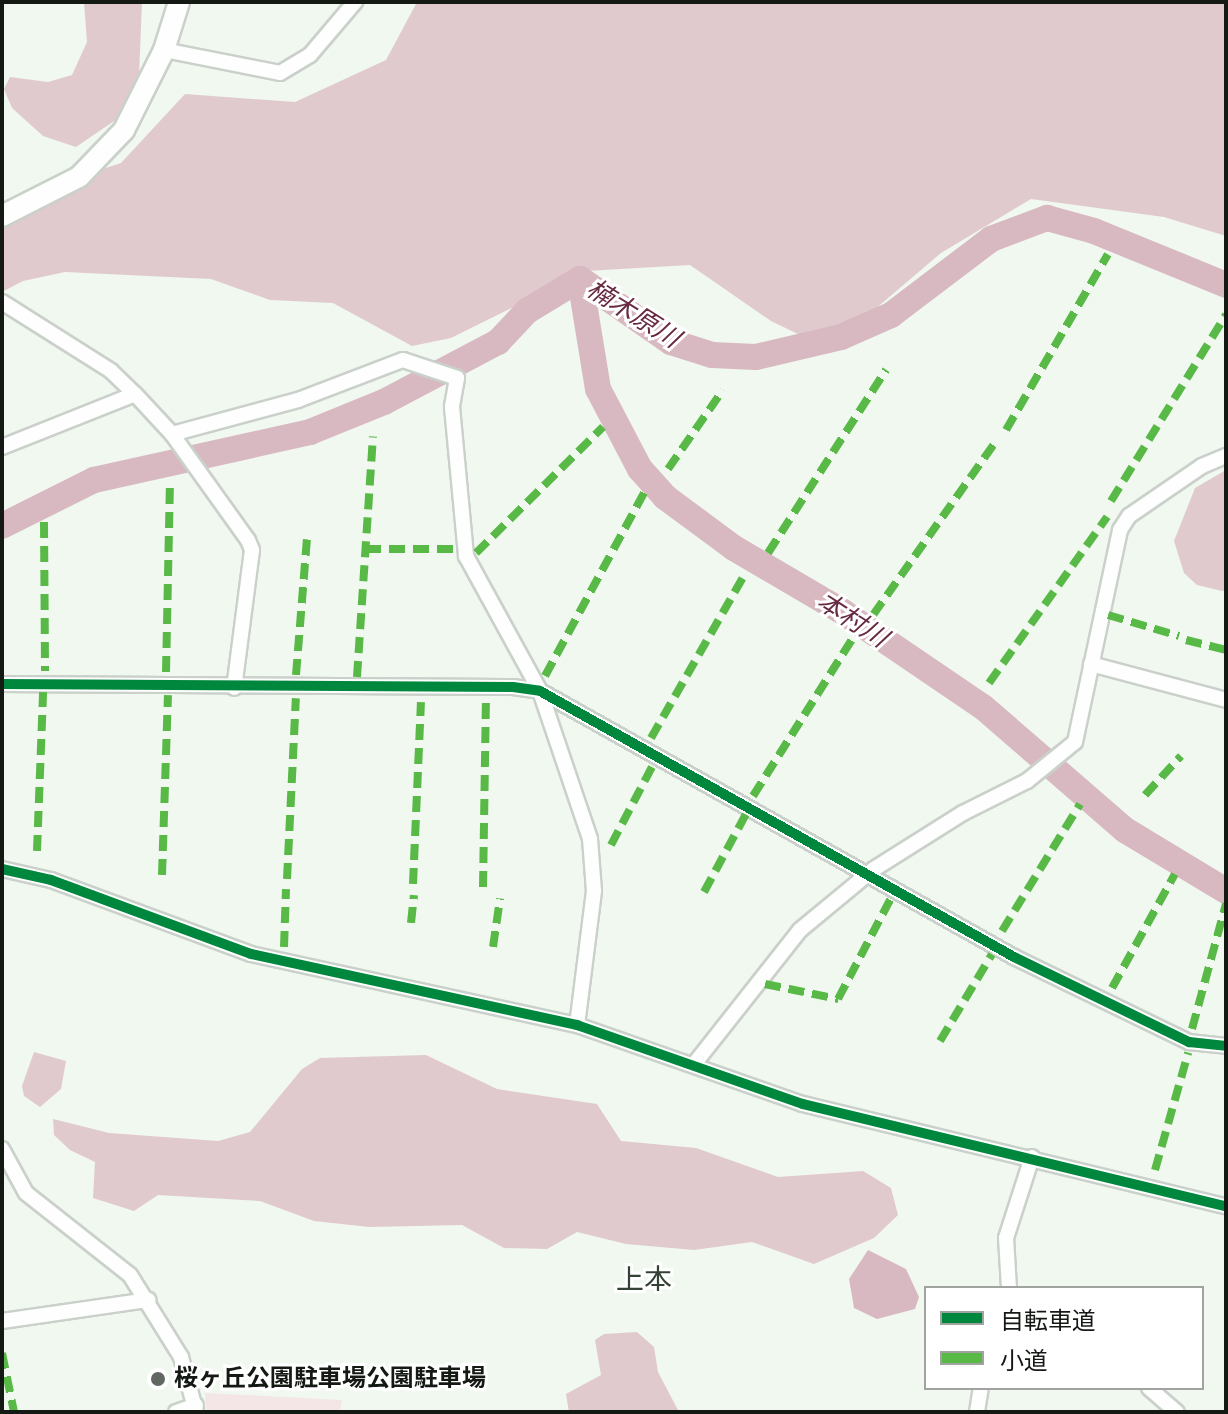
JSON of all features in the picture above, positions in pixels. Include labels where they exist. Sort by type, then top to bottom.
[{"type":"street","points":[[2,216],[79,177],[124,130],[164,50],[179,2]]},
{"type":"street","points":[[164,50],[280,73],[310,55],[355,2]]},
{"type":"street","points":[[2,302],[111,371],[135,394],[175,438],[252,550],[234,688]]},
{"type":"street","points":[[175,438],[298,400],[403,360],[457,378],[452,407],[466,556],[540,691],[590,839],[594,891],[577,1025]]},
{"type":"street","points":[[2,447],[135,394]]},
{"type":"street","points":[[695,1063],[800,930],[867,874],[963,813],[1027,781],[1075,742],[1120,530],[1129,516],[1202,466],[1226,456]]},
{"type":"street","points":[[1091,664],[1226,700]]},
{"type":"street","points":[[2,684],[234,688],[513,687],[540,691],[1014,957],[1176,1036],[1226,1046]]},
{"type":"street","points":[[2,869],[51,880],[251,954],[577,1025],[695,1063],[803,1104],[1226,1206]]},
{"type":"street","points":[[2,1149],[26,1193],[96,1243],[148,1300],[181,1357],[196,1408],[176,1412]]},
{"type":"street","points":[[1009,1286],[1006,1238],[1032,1157]]},
{"type":"street","points":[[2,1321],[148,1300]]},
{"type":"street","points":[[977,1412],[981,1390]]},
{"type":"street","points":[[1151,1390],[1177,1412]]},
{"type":"shaded area","points":[[84,2],[142,2],[139,77],[120,117],[76,147],[43,136],[12,108],[4,89],[10,77],[48,82],[72,75],[87,42]]},
{"type":"shaded area","points":[[417,2],[1226,2],[1226,236],[1164,217],[1031,199],[941,253],[874,310],[806,338],[771,321],[690,265],[586,271],[451,338],[412,346],[333,303],[270,300],[211,279],[65,272],[23,281],[2,292],[2,202],[121,163],[185,94],[295,102],[386,60]]},
{"type":"shaded area","points":[[1226,470],[1226,590],[1222,591],[1197,585],[1184,573],[1174,541],[1195,488]]},
{"type":"shaded area","points":[[34,1052],[66,1061],[61,1089],[40,1107],[24,1096],[22,1086]]},
{"type":"shaded area","points":[[426,1055],[497,1089],[597,1104],[621,1141],[696,1148],[778,1177],[863,1171],[891,1188],[898,1215],[874,1238],[814,1264],[752,1242],[694,1250],[626,1244],[577,1232],[547,1249],[504,1248],[462,1225],[369,1227],[314,1221],[260,1201],[158,1195],[134,1211],[93,1198],[95,1162],[70,1150],[54,1135],[53,1119],[109,1133],[218,1141],[250,1132],[302,1069],[320,1058]]},
{"type":"shaded area","points":[[868,1250],[906,1269],[919,1297],[915,1309],[877,1319],[854,1308],[849,1279]]},
{"type":"shaded area","points":[[637,1332],[654,1347],[658,1372],[679,1412],[569,1412],[566,1394],[601,1375],[595,1340],[604,1334]]},
{"type":"shaded area","points":[[205,1393],[342,1400],[340,1412],[206,1412]]},
{"type":"waterway","name":"楠木原川","points":[[580,279],[671,342],[712,355],[756,357],[841,337],[891,315],[991,239],[1047,218],[1094,231],[1226,285]]},
{"type":"waterway","name":"本村川","points":[[580,279],[598,389],[640,469],[665,497],[734,548],[843,612],[983,707],[1125,830],[1226,891]]},
{"type":"waterway","name":"楠木原川","points":[[2,526],[94,480],[310,432],[384,402],[498,342],[527,311],[580,279]]},
{"type":"marked path","points":[[1006,430],[1108,254]]},
{"type":"marked path","points":[[1111,501],[1226,315]]},
{"type":"marked path","points":[[768,553],[886,370]]},
{"type":"marked path","points":[[668,469],[723,390]]},
{"type":"marked path","points":[[476,553],[603,427]]},
{"type":"marked path","points":[[357,677],[373,437]]},
{"type":"marked path","points":[[873,615],[995,443]]},
{"type":"marked path","points":[[166,672],[170,482]]},
{"type":"marked path","points":[[545,676],[646,489]]},
{"type":"marked path","points":[[989,683],[1107,517]]},
{"type":"marked path","points":[[44,522],[45,671]]},
{"type":"marked path","points":[[296,675],[307,539]]},
{"type":"marked path","points":[[365,549],[456,549]]},
{"type":"marked path","points":[[651,738],[746,572]]},
{"type":"marked path","points":[[1108,615],[1179,636]]},
{"type":"marked path","points":[[753,796],[854,636]]},
{"type":"marked path","points":[[1186,640],[1226,650]]},
{"type":"marked path","points":[[37,851],[43,692]]},
{"type":"marked path","points":[[162,875],[168,695]]},
{"type":"marked path","points":[[287,879],[296,698]]},
{"type":"marked path","points":[[413,884],[421,702]]},
{"type":"marked path","points":[[483,887],[486,703]]},
{"type":"marked path","points":[[1145,795],[1181,756]]},
{"type":"marked path","points":[[611,845],[654,763]]},
{"type":"marked path","points":[[1002,931],[1080,804]]},
{"type":"marked path","points":[[704,892],[746,814]]},
{"type":"marked path","points":[[1112,988],[1175,874]]},
{"type":"marked path","points":[[284,947],[286,889]]},
{"type":"marked path","points":[[411,923],[414,895]]},
{"type":"marked path","points":[[765,984],[838,999],[891,898]]},
{"type":"marked path","points":[[493,947],[500,899]]},
{"type":"marked path","points":[[1192,1029],[1226,904]]},
{"type":"marked path","points":[[940,1041],[992,954]]},
{"type":"marked path","points":[[1155,1170],[1188,1053]]},
{"type":"marked path","points":[[2,1353],[14,1412]]},
{"type":"cycle path","points":[[2,684],[513,687],[540,691],[1014,957],[1189,1042],[1226,1046]]},
{"type":"cycle path","points":[[2,869],[51,880],[251,954],[577,1025],[803,1104],[1226,1206]]},
{"type":"place","name":"桜ヶ丘公園駐車場公園駐車場","points":[[158,1379]]},
{"type":"district","name":"上本","points":[[644,1280]]}]
